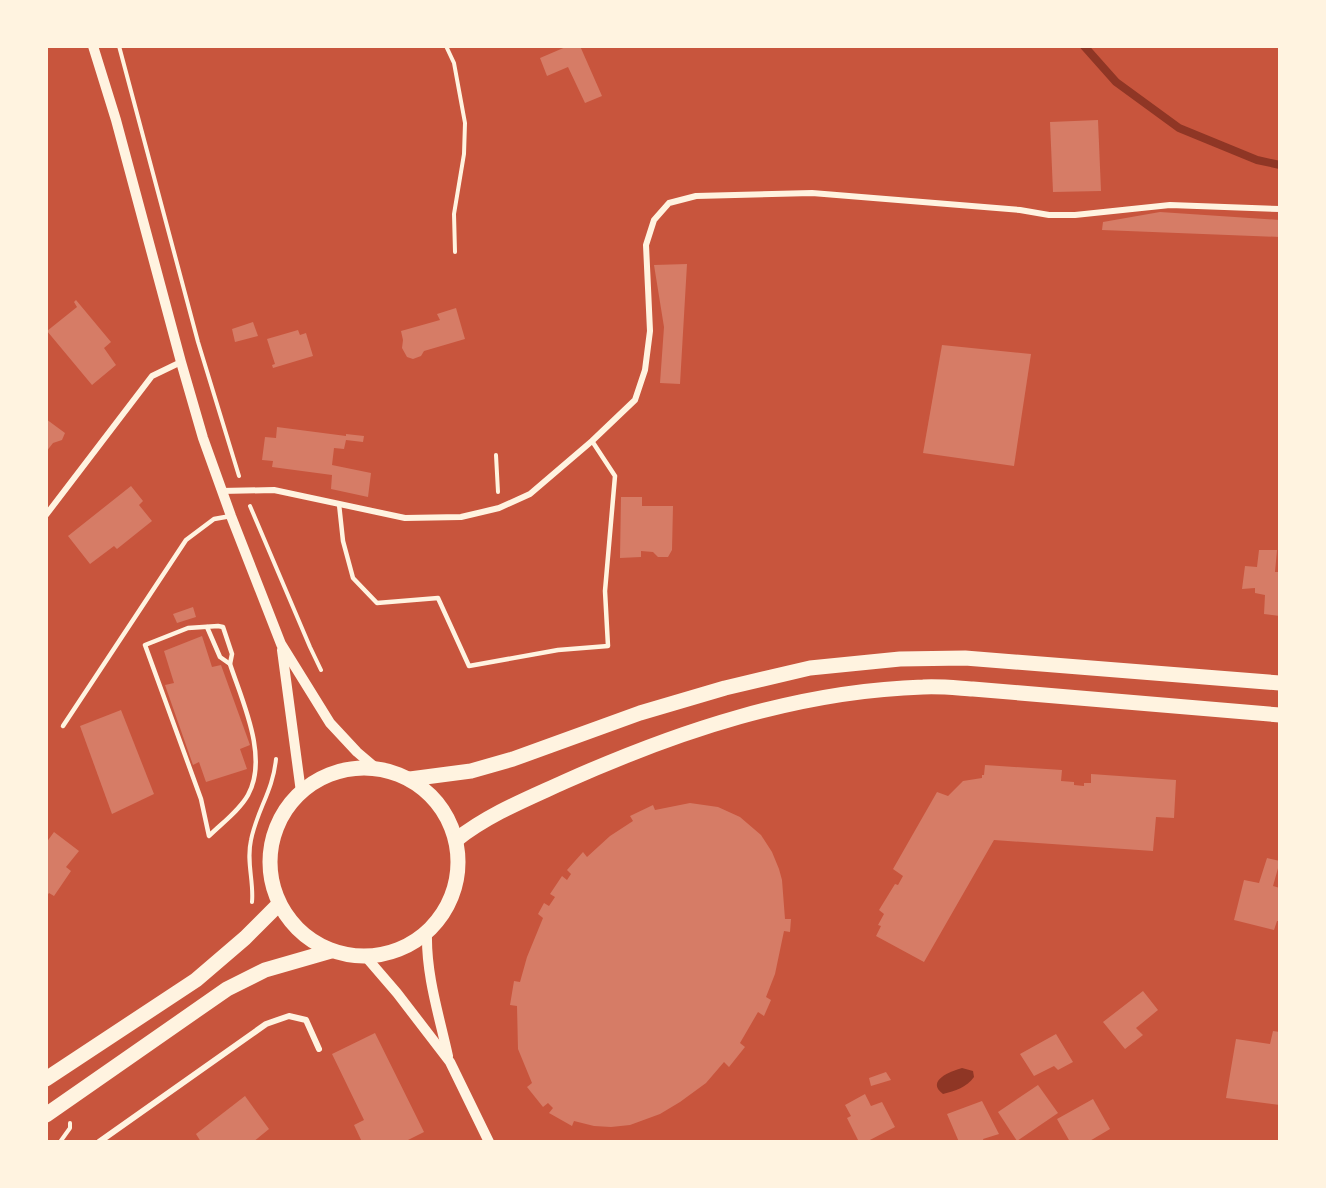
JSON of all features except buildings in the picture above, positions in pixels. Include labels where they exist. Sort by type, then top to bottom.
[{"type":"main road","points":[[410,780],[471,771],[513,759],[640,713],[725,688],[810,668],[900,659],[965,658],[1280,683]]},
{"type":"main road","points":[[456,840],[472,827],[502,810],[617,758],[697,728],[775,707],[858,693],[924,687],[973,689],[1280,715]]},
{"type":"main road","points":[[350,769],[377,769],[394,772],[410,780],[431,795],[446,816],[456,840],[459,860],[457,881],[451,900],[441,919],[426,934],[398,950],[366,957],[348,956],[331,951],[300,932],[279,904],[271,880],[269,856],[274,832],[285,810],[301,792],[324,777],[350,769]]},
{"type":"main road","points":[[46,1079],[196,980],[245,938],[279,904]]},
{"type":"main road","points":[[46,1115],[226,989],[265,970],[331,951]]},
{"type":"street","points":[[93,46],[116,120],[181,362],[221,491],[281,644],[330,723],[357,752],[377,769]]},
{"type":"street","points":[[221,491],[274,490],[405,518],[461,517],[499,508],[530,494],[592,441],[635,399],[645,370],[650,331],[646,245],[654,220],[669,203],[696,196],[812,193],[1020,210],[1048,215],[1075,215],[1170,205],[1280,209]]},
{"type":"street","points":[[46,515],[153,376],[181,362]]},
{"type":"street","points":[[281,644],[301,792]]},
{"type":"street","points":[[426,934],[429,975],[450,1062]]},
{"type":"street","points":[[366,957],[450,1062],[489,1142]]},
{"type":"street","points":[[99,1142],[266,1024],[289,1016],[306,1020],[319,1049]]},
{"type":"lane","points":[[339,504],[343,541],[353,578],[377,603],[438,598],[469,666],[558,650],[608,646],[605,591],[615,476],[592,441]]},
{"type":"lane","points":[[63,726],[186,540],[214,519],[231,516]]},
{"type":"lane","points":[[207,627],[220,657],[230,664]]},
{"type":"lane","points":[[207,627],[223,627],[232,654],[230,664],[256,749],[256,769],[248,796],[209,836],[201,799],[145,645],[188,628],[207,627]]},
{"type":"path","points":[[119,46],[198,342],[244,491],[310,648],[326,679]]},
{"type":"path","points":[[446,46],[454,63],[465,123],[464,154],[454,214],[455,252]]},
{"type":"path","points":[[496,455],[499,508]]},
{"type":"shaded area","points":[[962,1068],[973,1071],[974,1077],[960,1088],[943,1094],[938,1089],[938,1081],[946,1074]]},
{"type":"waterway","points":[[1084,46],[1116,82],[1179,128],[1257,160],[1280,165]]}]
